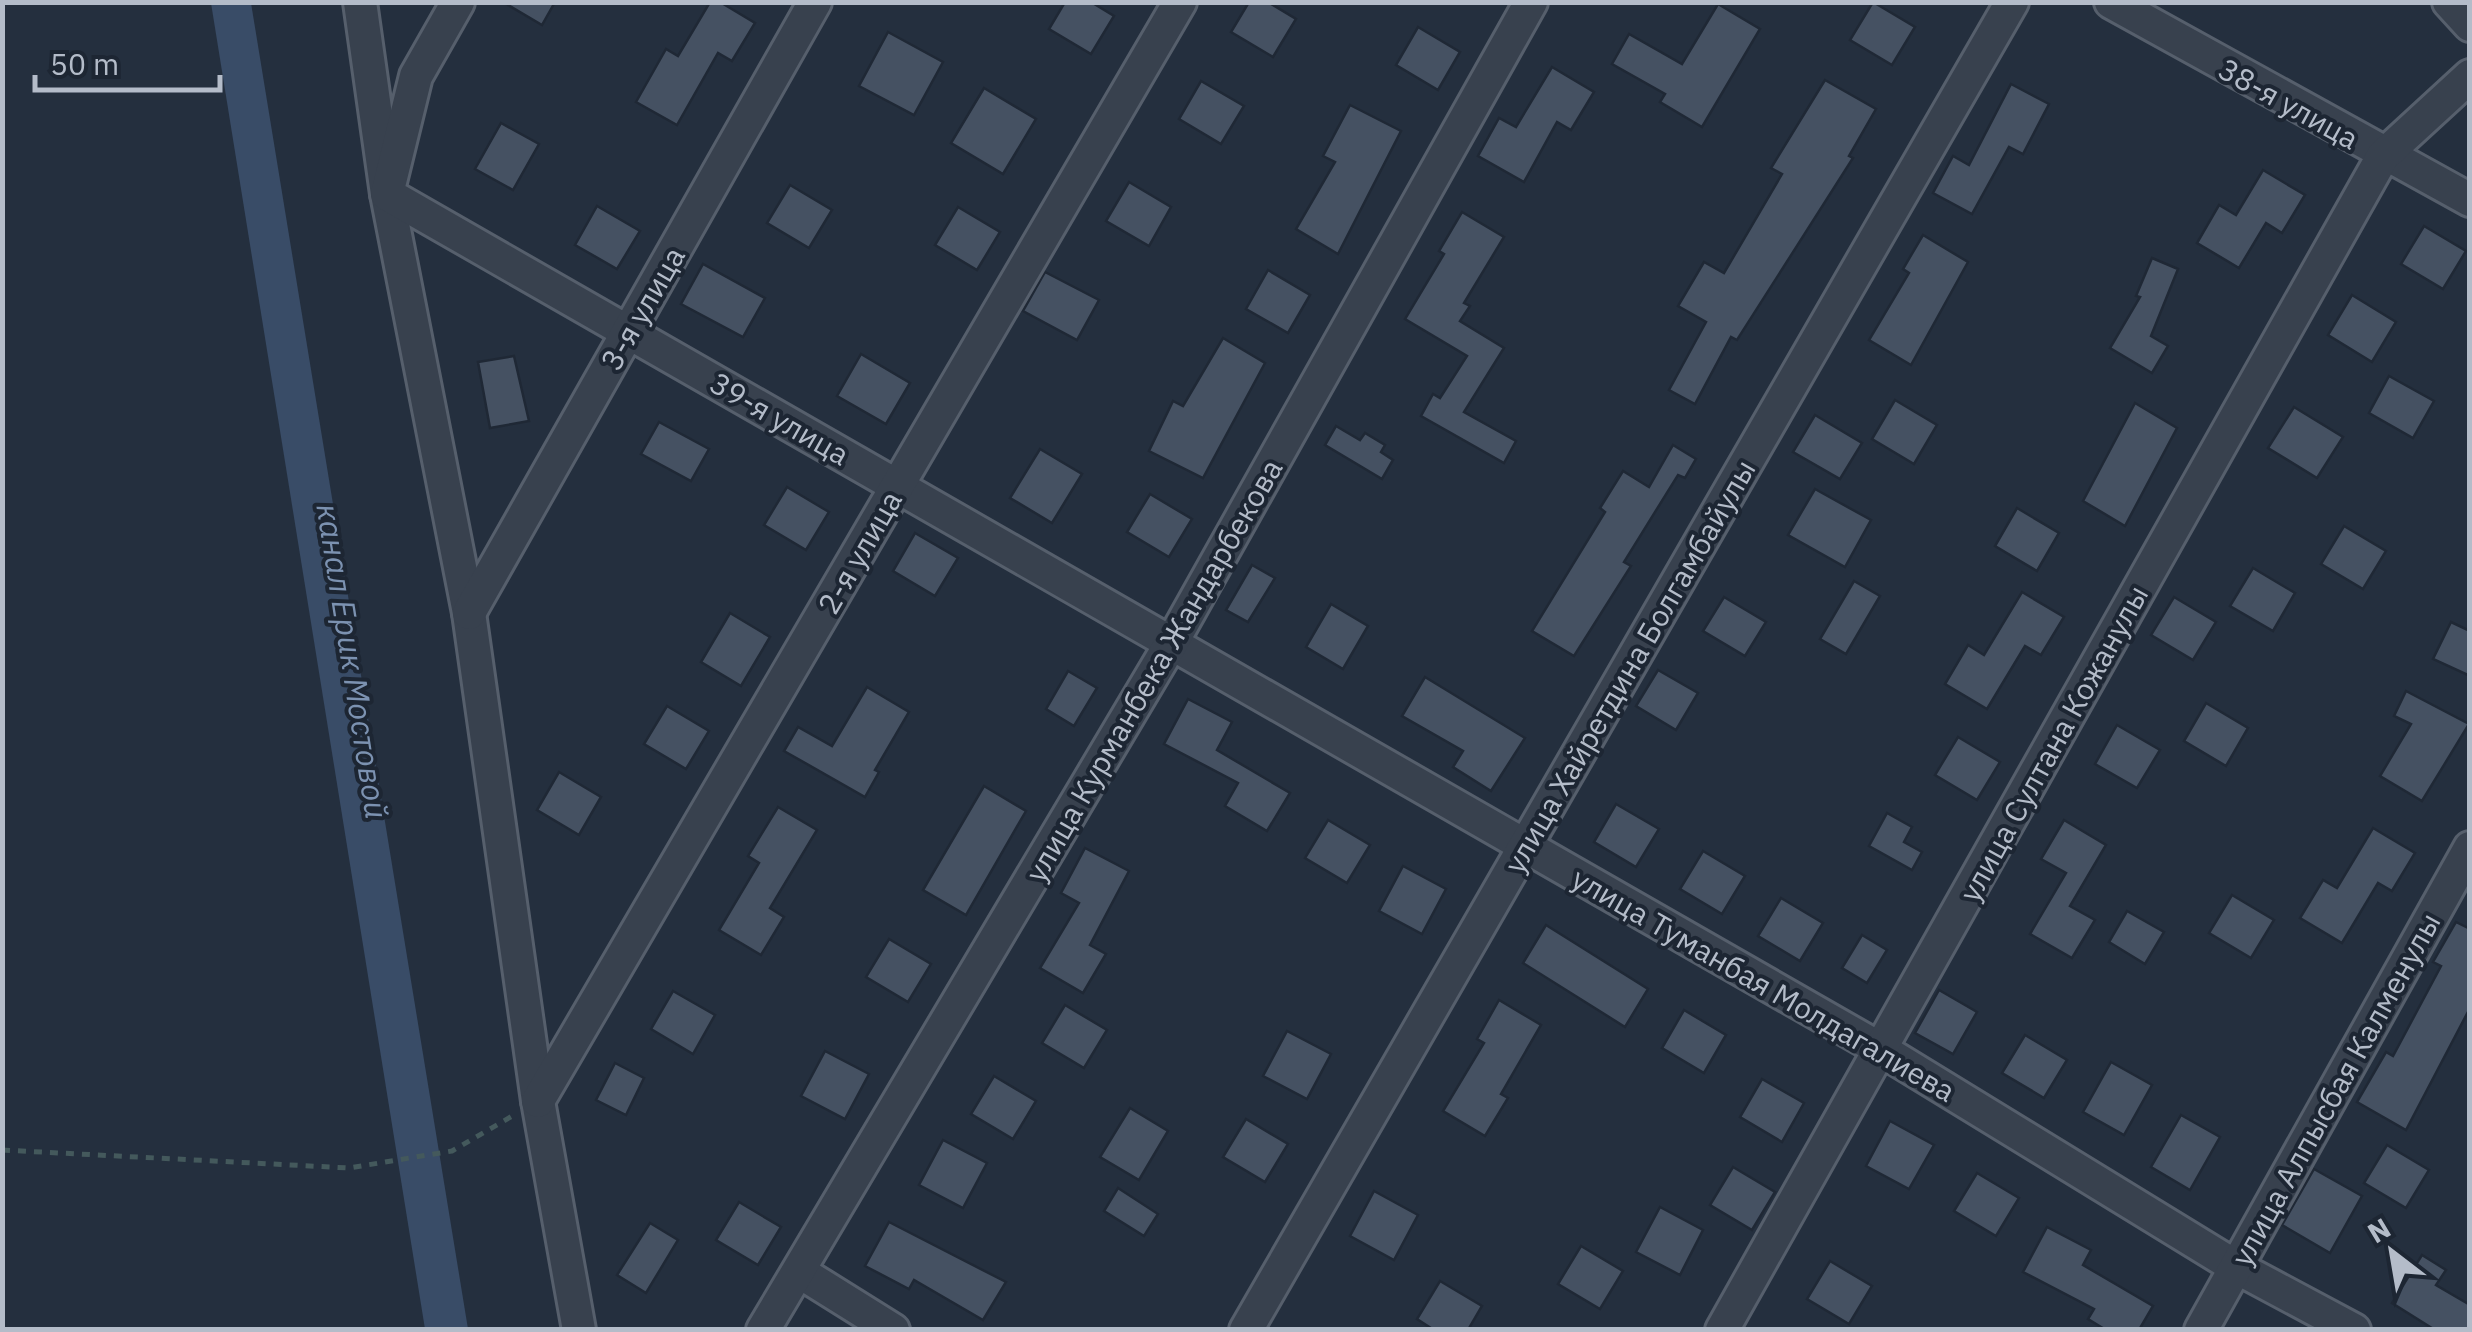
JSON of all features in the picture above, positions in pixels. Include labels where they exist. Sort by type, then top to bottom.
[{"type":"street","points":[[360,2],[387,194],[469,613],[538,1100],[578,1330]]},
{"type":"street","points":[[387,194],[416,76],[458,2]]},
{"type":"street","name":"3-я улица","points":[[469,613],[814,2]]},
{"type":"street","name":"2-я улица","points":[[538,1100],[1180,2]]},
{"type":"street","name":"улица Курманбека Жандарбекова","points":[[763,1330],[1172,642],[1531,2]]},
{"type":"street","name":"улица Хайретдина Болгамбайулы","points":[[1246,1330],[2012,2]]},
{"type":"street","name":"38-я улица","points":[[2111,2],[2383,156],[2470,200]]},
{"type":"street","points":[[2449,2],[2470,25]]},
{"type":"street","name":"улица Султана Кожанулы","points":[[1722,1330],[2383,156],[2470,76]]},
{"type":"street","name":"39-я улица","points":[[387,194],[1172,642]]},
{"type":"street","name":"улица Туманбая Молдагалиева","points":[[1172,642],[1880,1049],[2236,1266],[2354,1330]]},
{"type":"street","name":"улица Алпысбая Калменулы","points":[[2202,1330],[2470,848]]},
{"type":"street","points":[[800,1272],[893,1330]]},
{"type":"path","points":[[2,1150],[349,1168],[452,1151],[538,1100]]},
{"type":"water","name":"канал Ерик Мостовой","points":[[211,3],[251,3],[468,1329],[425,1329]]},
{"type":"building","points":[[503,2],[555,2],[542,25]]},
{"type":"building","points":[[710,2],[720,2],[755,23],[732,61],[718,53],[677,125],[636,102],[666,49],[678,56]]},
{"type":"building","points":[[1065,2],[1091,2],[1114,16],[1091,54],[1049,29]]},
{"type":"building","points":[[1249,2],[1268,2],[1296,19],[1273,57],[1231,32]]},
{"type":"building","points":[[1873,2],[1915,27],[1892,65],[1850,40]]},
{"type":"building","points":[[1718,4],[1760,29],[1702,127],[1660,102],[1665,94],[1612,64],[1629,34],[1682,64]]},
{"type":"building","points":[[1418,27],[1460,52],[1438,90],[1396,65]]},
{"type":"building","points":[[888,32],[943,62],[914,115],[859,86]]},
{"type":"building","points":[[1552,67],[1594,92],[1571,130],[1557,122],[1524,182],[1478,156],[1499,118],[1516,127]]},
{"type":"building","points":[[1825,80],[1876,109],[1849,156],[1853,158],[1737,340],[1731,337],[1695,404],[1669,390],[1706,322],[1678,306],[1704,262],[1724,273],[1782,174],[1771,168]]},
{"type":"building","points":[[1201,81],[1244,106],[1221,144],[1179,119]]},
{"type":"building","points":[[2011,84],[2049,104],[2023,154],[2009,147],[1972,214],[1933,193],[1953,156],[1969,165]]},
{"type":"building","points":[[984,88],[1036,119],[1003,174],[951,143]]},
{"type":"building","points":[[1350,105],[1401,131],[1338,254],[1296,229],[1335,162],[1323,156]]},
{"type":"building","points":[[501,123],[539,144],[513,190],[475,169]]},
{"type":"building","points":[[2263,170],[2305,195],[2282,233],[2266,223],[2239,268],[2197,243],[2219,205],[2236,215]]},
{"type":"building","points":[[1129,182],[1171,207],[1149,246],[1106,221]]},
{"type":"building","points":[[790,185],[832,210],[809,248],[767,223]]},
{"type":"building","points":[[597,206],[640,231],[617,269],[575,245]]},
{"type":"building","points":[[958,207],[1000,232],[977,270],[935,245]]},
{"type":"building","points":[[1462,212],[1504,237],[1464,303],[1470,306],[1460,321],[1504,348],[1464,412],[1516,441],[1504,463],[1421,416],[1433,394],[1440,398],[1467,356],[1405,319],[1444,254],[1439,251]]},
{"type":"building","points":[[2424,226],[2466,251],[2443,289],[2401,264]]},
{"type":"building","points":[[1923,235],[1968,262],[1911,365],[1869,340],[1909,273],[1903,269]]},
{"type":"building","points":[[2152,258],[2178,269],[2151,336],[2168,346],[2152,373],[2110,348],[2140,297],[2136,296]]},
{"type":"building","points":[[703,264],[765,298],[743,337],[681,304]]},
{"type":"building","points":[[1268,270],[1310,295],[1288,333],[1246,309]]},
{"type":"building","points":[[1045,272],[1099,300],[1077,340],[1023,311]]},
{"type":"building","points":[[2352,295],[2396,322],[2372,362],[2328,335]]},
{"type":"building","points":[[1223,338],[1265,363],[1203,478],[1149,451],[1173,401],[1183,406]]},
{"type":"building","points":[[861,354],[910,383],[886,424],[837,396]]},
{"type":"building","points":[[514,356],[529,421],[490,428],[478,362]]},
{"type":"building","points":[[2389,376],[2434,401],[2413,438],[2369,413]]},
{"type":"building","points":[[1895,400],[1937,425],[1914,464],[1872,439]]},
{"type":"building","points":[[2135,403],[2177,428],[2125,526],[2083,501]]},
{"type":"building","points":[[2294,407],[2343,437],[2317,478],[2268,448]]},
{"type":"building","points":[[1815,415],[1862,443],[1840,479],[1793,452]]},
{"type":"building","points":[[659,422],[709,449],[691,481],[641,454]]},
{"type":"building","points":[[1336,426],[1360,440],[1365,433],[1385,445],[1381,452],[1393,460],[1382,479],[1325,445]]},
{"type":"building","points":[[1673,445],[1696,459],[1685,478],[1678,475],[1624,562],[1631,566],[1574,656],[1532,631],[1605,512],[1600,508],[1623,471],[1649,487]]},
{"type":"building","points":[[1040,449],[1082,474],[1052,523],[1010,498]]},
{"type":"building","points":[[787,487],[829,512],[806,550],[764,525]]},
{"type":"building","points":[[1815,489],[1871,520],[1845,567],[1788,535]]},
{"type":"building","points":[[1150,494],[1192,519],[1169,557],[1127,532]]},
{"type":"building","points":[[2017,508],[2059,533],[2037,571],[1995,546]]},
{"type":"building","points":[[2344,526],[2386,551],[2363,589],[2321,564]]},
{"type":"building","points":[[915,533],[958,558],[935,596],[893,571]]},
{"type":"building","points":[[1252,565],[1275,578],[1248,622],[1226,610]]},
{"type":"building","points":[[2253,568],[2295,593],[2273,631],[2230,606]]},
{"type":"building","points":[[1854,581],[1880,596],[1846,654],[1820,639]]},
{"type":"building","points":[[2022,592],[2064,617],[2041,655],[2025,646],[1987,709],[1945,684],[1968,645],[1984,655]]},
{"type":"building","points":[[1724,597],[1766,622],[1745,656],[1703,631]]},
{"type":"building","points":[[2174,597],[2216,622],[2193,660],[2151,635]]},
{"type":"building","points":[[1331,604],[1368,626],[1343,669],[1306,647]]},
{"type":"building","points":[[730,613],[770,637],[741,686],[701,662]]},
{"type":"building","points":[[2451,622],[2470,631],[2470,676],[2433,659]]},
{"type":"building","points":[[1658,670],[1698,693],[1676,730],[1636,706]]},
{"type":"building","points":[[1068,671],[1097,688],[1074,726],[1046,709]]},
{"type":"building","points":[[1425,677],[1525,738],[1491,791],[1453,767],[1463,751],[1402,716]]},
{"type":"building","points":[[867,687],[909,712],[875,770],[879,772],[865,797],[784,751],[798,727],[832,746]]},
{"type":"building","points":[[2406,691],[2469,724],[2422,801],[2380,776],[2411,724],[2394,716]]},
{"type":"building","points":[[1188,699],[1232,722],[1217,750],[1290,793],[1267,831],[1225,806],[1238,783],[1164,744]]},
{"type":"building","points":[[2206,703],[2248,728],[2226,766],[2184,741]]},
{"type":"building","points":[[667,706],[709,731],[686,769],[644,744]]},
{"type":"building","points":[[2117,725],[2160,750],[2137,788],[2095,764]]},
{"type":"building","points":[[1958,737],[2000,762],[1977,800],[1935,775]]},
{"type":"building","points":[[559,772],[601,797],[579,835],[537,810]]},
{"type":"building","points":[[984,786],[1026,811],[966,915],[923,890]]},
{"type":"building","points":[[1616,804],[1659,829],[1636,867],[1594,842]]},
{"type":"building","points":[[778,807],[817,830],[770,908],[784,917],[761,955],[719,930],[759,863],[748,856]]},
{"type":"building","points":[[1887,813],[1912,827],[1904,842],[1922,852],[1912,870],[1869,846]]},
{"type":"building","points":[[1328,820],[1370,845],[1347,883],[1305,858]]},
{"type":"building","points":[[2064,820],[2106,845],[2070,906],[2095,920],[2072,958],[2030,934],[2066,873],[2041,859]]},
{"type":"building","points":[[2373,828],[2415,853],[2392,891],[2378,883],[2342,943],[2300,918],[2323,880],[2337,888]]},
{"type":"building","points":[[1085,848],[1129,871],[1090,945],[1106,954],[1083,993],[1040,968],[1079,903],[1061,893]]},
{"type":"building","points":[[1703,851],[1745,876],[1722,914],[1680,889]]},
{"type":"building","points":[[1403,866],[1446,889],[1422,934],[1379,911]]},
{"type":"building","points":[[2232,895],[2274,920],[2251,958],[2209,933]]},
{"type":"building","points":[[1781,898],[1823,923],[1800,961],[1758,936]]},
{"type":"building","points":[[2127,911],[2164,932],[2145,964],[2109,942]]},
{"type":"building","points":[[2456,922],[2470,929],[2470,1008],[2406,1130],[2357,1102],[2386,1052],[2393,1056],[2441,966],[2433,962]]},
{"type":"building","points":[[1546,925],[1648,989],[1625,1027],[1523,963]]},
{"type":"building","points":[[1862,935],[1887,950],[1867,983],[1842,968]]},
{"type":"building","points":[[889,939],[931,964],[908,1002],[866,977]]},
{"type":"building","points":[[1939,990],[1977,1012],[1953,1054],[1915,1033]]},
{"type":"building","points":[[673,991],[715,1015],[693,1054],[651,1029]]},
{"type":"building","points":[[1499,1000],[1541,1025],[1501,1094],[1508,1098],[1485,1136],[1443,1111],[1484,1043],[1477,1039]]},
{"type":"building","points":[[1065,1005],[1107,1030],[1084,1068],[1042,1043]]},
{"type":"building","points":[[1684,1010],[1726,1035],[1704,1073],[1662,1048]]},
{"type":"building","points":[[1287,1031],[1331,1054],[1307,1099],[1263,1076]]},
{"type":"building","points":[[2025,1035],[2067,1060],[2044,1098],[2002,1073]]},
{"type":"building","points":[[825,1051],[869,1074],[845,1119],[801,1096]]},
{"type":"building","points":[[2111,1062],[2152,1085],[2124,1135],[2083,1112]]},
{"type":"building","points":[[615,1063],[644,1078],[626,1115],[596,1100]]},
{"type":"building","points":[[994,1076],[1036,1101],[1013,1139],[971,1114]]},
{"type":"building","points":[[1762,1079],[1804,1103],[1782,1142],[1740,1117]]},
{"type":"building","points":[[1130,1108],[1168,1131],[1139,1180],[1100,1157]]},
{"type":"building","points":[[2181,1115],[2220,1137],[2190,1190],[2151,1167]]},
{"type":"building","points":[[1246,1119],[1288,1144],[1265,1182],[1223,1157]]},
{"type":"building","points":[[1890,1121],[1934,1145],[1909,1189],[1866,1166]]},
{"type":"building","points":[[943,1140],[987,1163],[963,1208],[919,1185]]},
{"type":"building","points":[[2387,1145],[2429,1170],[2406,1208],[2364,1183]]},
{"type":"building","points":[[1733,1167],[1775,1192],[1752,1230],[1710,1205]]},
{"type":"building","points":[[2314,1169],[2362,1196],[2330,1253],[2282,1225]]},
{"type":"building","points":[[1977,1173],[2019,1198],[1996,1236],[1954,1211]]},
{"type":"building","points":[[1118,1188],[1158,1214],[1144,1236],[1104,1211]]},
{"type":"building","points":[[1374,1191],[1418,1215],[1394,1260],[1350,1236]]},
{"type":"building","points":[[739,1202],[781,1227],[758,1265],[716,1240]]},
{"type":"building","points":[[1660,1207],[1703,1230],[1680,1275],[1636,1252]]},
{"type":"building","points":[[889,1222],[1006,1282],[983,1320],[914,1280],[909,1289],[865,1266]]},
{"type":"building","points":[[650,1223],[678,1240],[646,1293],[617,1275]]},
{"type":"building","points":[[2047,1227],[2091,1250],[2083,1265],[2153,1306],[2139,1330],[2106,1330],[2088,1319],[2094,1309],[2023,1272]]},
{"type":"building","points":[[1581,1246],[1623,1271],[1600,1309],[1558,1284]]},
{"type":"building","points":[[2422,1255],[2446,1270],[2436,1285],[2470,1305],[2470,1330],[2435,1330],[2392,1303]]},
{"type":"building","points":[[1830,1261],[1872,1286],[1849,1324],[1807,1299]]},
{"type":"building","points":[[1440,1281],[1482,1306],[1468,1330],[1434,1330],[1417,1319]]}]
